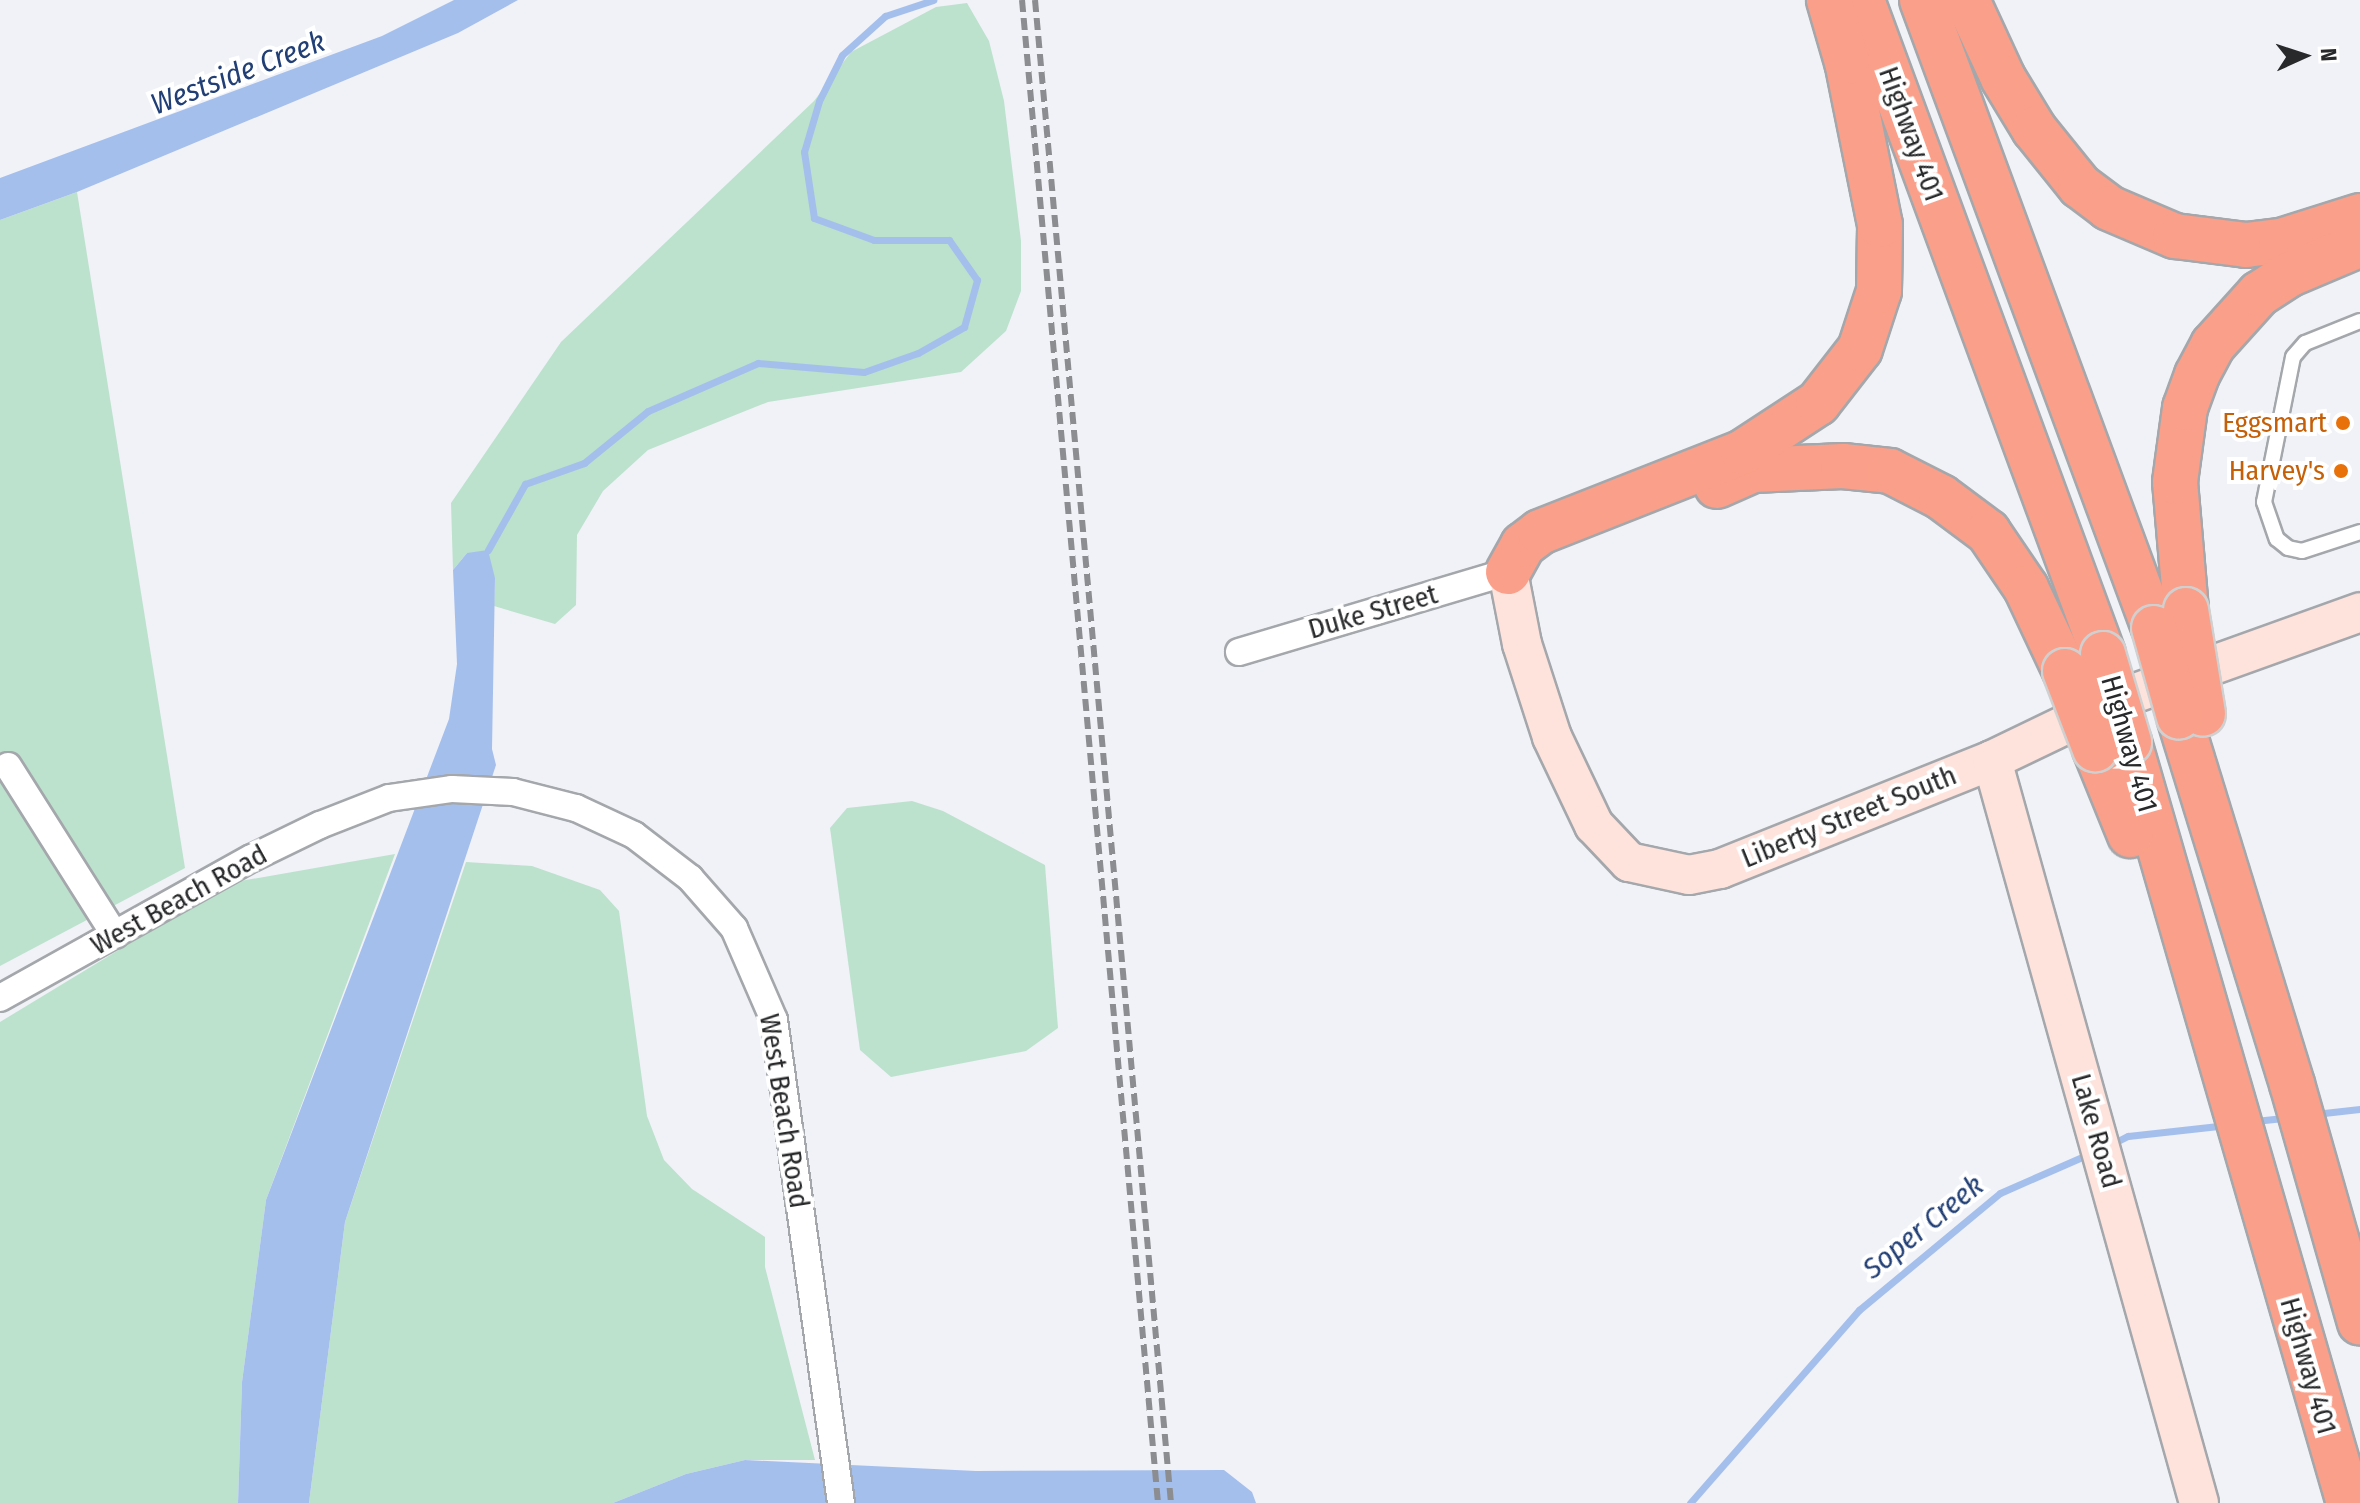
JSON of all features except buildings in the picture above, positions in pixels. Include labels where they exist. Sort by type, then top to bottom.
[{"type":"highway","points":[[1508,572],[1523,545],[1540,532],[1743,452],[1818,403],[1860,349],[1879,291],[1880,225],[1847,62],[1829,0]]},
{"type":"highway","name":"Highway 401","points":[[1862,0],[2112,746],[2217,1047],[2349,1503]]},
{"type":"highway","name":"Highway 401","points":[[1922,0],[2170,619]]},
{"type":"highway","points":[[1967,0],[2003,78],[2034,129],[2080,186],[2109,208],[2175,236],[2234,244],[2281,241],[2360,216]]},
{"type":"highway","points":[[2360,245],[2288,275],[2259,294],[2227,327],[2197,375],[2185,408],[2175,482],[2170,619],[2191,717],[2285,1007],[2292,1084],[2360,1323]]},
{"type":"highway","points":[[1508,572],[1753,470],[1843,466],[1890,471],[1941,497],[1988,532],[2026,588],[2084,662]]},
{"type":"main road","name":"Liberty Street South","points":[[1508,572],[1522,644],[1552,737],[1594,825],[1629,862],[1689,875],[1720,869],[1992,760],[2119,699],[2360,612]]},
{"type":"main road","name":"Lake Road","points":[[1992,760],[2199,1503]]},
{"type":"street","name":"Duke Street","points":[[1239,652],[1508,572]]},
{"type":"street","points":[[8,766],[115,935]]},
{"type":"street","name":"West Beach Road","points":[[0,998],[252,858],[320,825],[389,798],[452,789],[513,792],[576,808],[634,835],[690,878],[734,928],[774,1020],[841,1503]]},
{"type":"lane","points":[[2360,321],[2305,343],[2293,357],[2264,502],[2277,539],[2288,548],[2302,551],[2360,532]]},
{"type":"green space","points":[[967,3],[989,41],[1004,101],[1021,241],[1021,291],[1006,331],[961,372],[768,402],[648,450],[603,491],[577,535],[576,605],[555,624],[494,606],[495,578],[467,553],[453,570],[451,503],[561,342],[814,101],[851,52],[936,7]]},
{"type":"green space","points":[[77,192],[185,868],[0,966],[0,220]]},
{"type":"green space","points":[[912,801],[943,811],[1045,865],[1058,1028],[1026,1051],[891,1077],[860,1050],[830,828],[847,808]]},
{"type":"green space","points":[[395,854],[266,1200],[242,1382],[238,1503],[0,1503],[0,1022],[229,883]]},
{"type":"green space","points":[[466,862],[532,866],[600,890],[619,911],[647,1116],[664,1160],[692,1189],[765,1237],[765,1267],[815,1460],[745,1460],[686,1474],[613,1503],[309,1503],[345,1222]]},
{"type":"water","points":[[454,0],[518,0],[458,33],[77,192],[0,220],[0,178],[382,36]]},
{"type":"water","points":[[488,550],[495,578],[492,749],[496,765],[345,1222],[309,1503],[238,1503],[242,1382],[266,1200],[449,719],[457,664],[453,570],[467,553]]},
{"type":"water","points":[[745,1460],[976,1471],[1224,1470],[1252,1492],[1256,1503],[613,1503],[686,1474]]},
{"type":"waterway","points":[[488,550],[525,484],[584,463],[648,411],[758,363],[864,372],[918,353],[964,327],[977,280],[949,240],[874,240],[814,218],[804,152],[819,101],[842,55],[885,16],[933,0]]},
{"type":"waterway","name":"Soper Creek","points":[[2315,1114],[2360,1109]]},
{"type":"waterway","name":"Soper Creek","points":[[2255,1121],[2286,1118]]},
{"type":"waterway","name":"Soper Creek","points":[[2110,1145],[2128,1136],[2227,1125]]},
{"type":"waterway","name":"Soper Creek","points":[[1690,1503],[1859,1310],[2000,1193],[2091,1153]]},
{"type":"railway","points":[[1022,0],[1158,1503]]},
{"type":"railway","points":[[1035,0],[1171,1503]]},
{"type":"place","name":"Eggsmart","points":[[2343,423]]},
{"type":"place","name":"Harvey's","points":[[2341,471]]},
{"type":"water label","name":"Westside Creek","points":[[238,73]]}]
